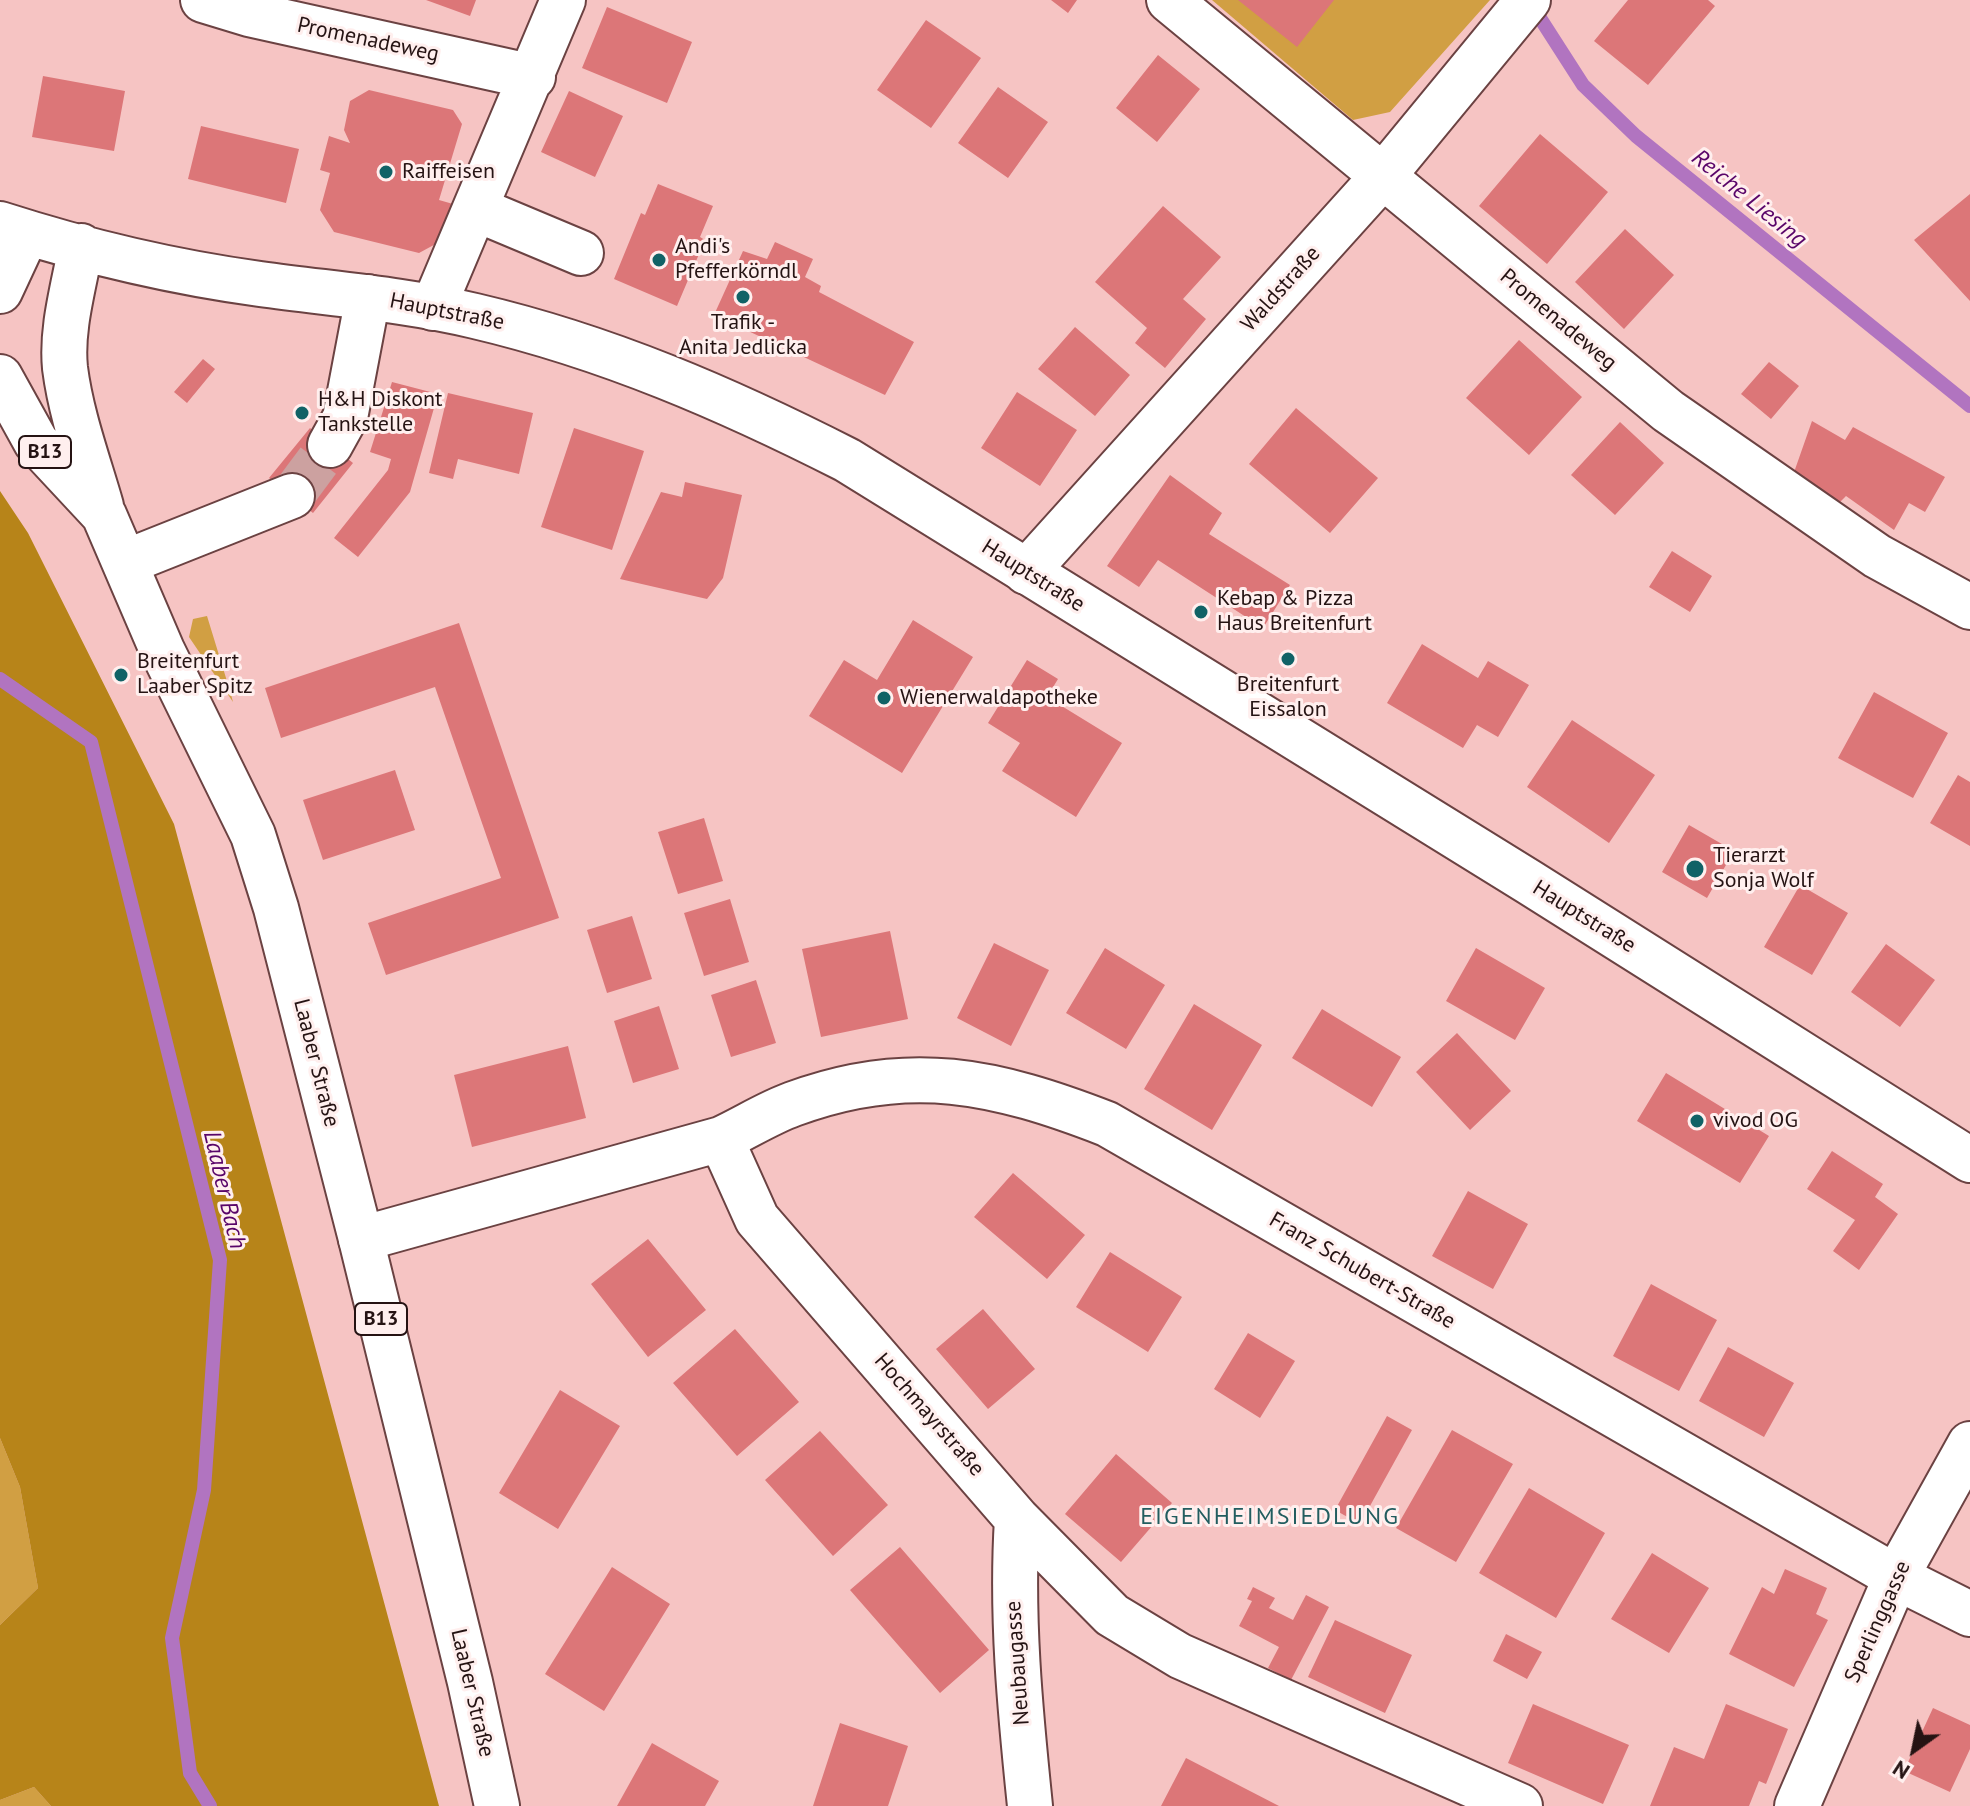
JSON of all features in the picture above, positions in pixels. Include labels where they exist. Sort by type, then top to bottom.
[{"type":"street","name":"Promenadeweg","points":[[203,0],[249,14],[533,77]]},
{"type":"street","points":[[433,308],[563,0]]},
{"type":"street","name":"Promenadeweg","points":[[1169,0],[1668,411],[1877,556],[1970,607]]},
{"type":"street","name":"Waldstraße","points":[[1026,572],[1383,176],[1516,14]]},
{"type":"street","points":[[476,209],[581,253]]},
{"type":"street","points":[[0,291],[14,228]]},
{"type":"street","name":"Hauptstraße","points":[[14,228],[158,266],[433,308],[561,338],[662,372],[751,411],[847,460],[1529,882],[1970,1160]]},
{"type":"street","points":[[81,246],[66,327],[65,368],[77,424],[104,515]]},
{"type":"street","points":[[330,445],[345,418],[368,297]]},
{"type":"street","name":"Laaber Straße","points":[[0,377],[36,442],[104,515],[162,650],[253,835],[276,908],[361,1239],[470,1682],[497,1806]]},
{"type":"street","points":[[126,562],[292,496]]},
{"type":"street","name":"Franz Schubert-Straße","points":[[721,1139],[792,1104],[869,1083],[956,1079],[1039,1097],[1107,1124],[1896,1577],[1970,1614]]},
{"type":"street","points":[[361,1239],[721,1139]]},
{"type":"street","name":"Hochmayrstraße","points":[[721,1139],[757,1219],[1017,1519],[1112,1615],[1180,1656],[1520,1806]]},
{"type":"street","name":"Sperlinggasse","points":[[1797,1806],[1896,1577],[1970,1444]]},
{"type":"street","name":"Neubaugasse","points":[[1017,1519],[1014,1620],[1030,1806]]},
{"type":"shaded area","points":[[1212,0],[1490,0],[1390,112],[1353,120]]},
{"type":"shaded area","points":[[0,491],[28,533],[174,824],[439,1806],[51,1806],[34,1787],[0,1800],[0,1625],[38,1588],[20,1487],[0,1438]]},
{"type":"shaded area","points":[[207,616],[233,702],[189,637],[193,619]]},
{"type":"shaded area","points":[[0,1438],[20,1487],[38,1588],[0,1625]]},
{"type":"shaded area","points":[[34,1787],[51,1806],[0,1806],[0,1800]]},
{"type":"building","points":[[426,0],[476,0],[470,16]]},
{"type":"building","points":[[1051,0],[1077,0],[1068,13]]},
{"type":"building","points":[[1238,0],[1334,0],[1297,47]]},
{"type":"building","points":[[1628,0],[1708,0],[1715,6],[1648,85],[1594,41]]},
{"type":"building","points":[[607,7],[692,42],[667,103],[582,68]]},
{"type":"building","points":[[926,20],[981,58],[931,128],[877,90]]},
{"type":"building","points":[[1158,55],[1200,89],[1157,142],[1116,108]]},
{"type":"building","points":[[43,76],[125,91],[114,151],[32,137]]},
{"type":"building","points":[[998,87],[1048,122],[1008,178],[958,143]]},
{"type":"building","name":"Raiffeisen","points":[[369,90],[453,110],[462,124],[439,200],[453,204],[443,240],[419,253],[334,232],[320,210],[330,173],[320,170],[329,136],[350,143],[344,130],[350,101]]},
{"type":"building","points":[[569,91],[623,116],[595,177],[541,152]]},
{"type":"building","points":[[201,126],[299,149],[286,203],[188,179]]},
{"type":"building","points":[[1540,134],[1608,192],[1547,264],[1479,206]]},
{"type":"building","name":"Andi's Pfefferkörndl","points":[[658,184],[713,206],[700,237],[705,240],[677,306],[614,279],[641,213],[645,215]]},
{"type":"building","points":[[1970,194],[1970,301],[1914,240]]},
{"type":"building","points":[[1163,206],[1221,257],[1183,299],[1206,319],[1165,368],[1135,343],[1147,328],[1095,282]]},
{"type":"building","points":[[1625,229],[1674,275],[1624,329],[1575,282]]},
{"type":"building","points":[[775,242],[813,259],[805,277],[821,286],[819,292],[914,342],[885,395],[714,315],[743,251],[767,259]]},
{"type":"building","points":[[1075,327],[1130,375],[1095,416],[1038,369]]},
{"type":"building","points":[[1519,340],[1582,397],[1529,455],[1466,398]]},
{"type":"building","points":[[203,359],[215,369],[187,403],[174,392]]},
{"type":"building","points":[[1769,362],[1799,386],[1771,419],[1741,394]]},
{"type":"building","points":[[392,382],[438,394],[410,492],[358,557],[334,538],[388,470],[391,459],[370,452]]},
{"type":"building","points":[[1017,392],[1077,430],[1040,486],[981,448]]},
{"type":"building","points":[[448,393],[533,413],[519,474],[458,459],[453,479],[429,473]]},
{"type":"building","points":[[1296,408],[1378,478],[1330,533],[1249,464]]},
{"type":"building","points":[[1812,421],[1845,440],[1853,427],[1945,477],[1925,512],[1909,503],[1894,530],[1846,496],[1837,505],[1792,478]]},
{"type":"building","points":[[1620,422],[1664,463],[1615,515],[1571,475]]},
{"type":"building","points":[[310,428],[353,463],[313,513],[269,478]]},
{"type":"building","points":[[574,428],[644,451],[612,550],[541,527]]},
{"type":"building","points":[[1170,475],[1222,513],[1209,534],[1290,585],[1263,628],[1158,560],[1139,587],[1107,566]]},
{"type":"building","points":[[685,482],[742,495],[723,578],[707,599],[620,579],[661,492],[682,497]]},
{"type":"building","points":[[1672,551],[1712,576],[1690,612],[1649,587]]},
{"type":"building","name":"Wienerwaldapotheke","points":[[913,620],[973,657],[902,773],[809,716],[844,660],[877,680]]},
{"type":"building","points":[[459,623],[559,918],[386,975],[368,923],[501,878],[435,687],[281,738],[265,688]]},
{"type":"building","points":[[1422,644],[1478,678],[1488,661],[1529,685],[1498,737],[1477,725],[1463,748],[1387,703]]},
{"type":"building","points":[[1027,660],[1058,679],[1047,697],[1122,743],[1076,817],[1002,771],[1020,743],[988,723]]},
{"type":"building","points":[[1874,692],[1948,733],[1913,798],[1838,758]]},
{"type":"building","points":[[1572,720],[1655,775],[1609,843],[1527,787]]},
{"type":"building","points":[[395,770],[415,830],[323,860],[303,800]]},
{"type":"building","points":[[1958,775],[1970,782],[1970,846],[1930,823]]},
{"type":"building","points":[[704,818],[723,881],[678,894],[658,832]]},
{"type":"building","points":[[1689,825],[1734,851],[1707,898],[1662,872]]},
{"type":"building","points":[[1800,885],[1848,913],[1812,975],[1764,947]]},
{"type":"building","points":[[730,899],[749,962],[704,976],[684,913]]},
{"type":"building","points":[[632,916],[652,979],[607,993],[587,930]]},
{"type":"building","points":[[890,931],[908,1019],[821,1037],[802,949]]},
{"type":"building","points":[[994,943],[1049,970],[1011,1046],[957,1018]]},
{"type":"building","points":[[1886,944],[1935,980],[1900,1027],[1851,992]]},
{"type":"building","points":[[1105,948],[1165,985],[1126,1049],[1066,1013]]},
{"type":"building","points":[[1476,948],[1545,988],[1515,1040],[1446,1001]]},
{"type":"building","points":[[756,980],[776,1043],[731,1057],[711,995]]},
{"type":"building","points":[[1194,1004],[1262,1045],[1212,1130],[1144,1089]]},
{"type":"building","points":[[659,1006],[679,1069],[633,1083],[614,1021]]},
{"type":"building","points":[[1322,1009],[1401,1057],[1372,1107],[1292,1058]]},
{"type":"building","points":[[1457,1033],[1511,1091],[1470,1130],[1416,1072]]},
{"type":"building","points":[[568,1046],[586,1118],[472,1147],[454,1075]]},
{"type":"building","points":[[1666,1073],[1769,1136],[1740,1183],[1637,1121]]},
{"type":"building","points":[[1832,1151],[1883,1184],[1875,1197],[1898,1214],[1859,1270],[1833,1251],[1855,1220],[1807,1189]]},
{"type":"building","points":[[1013,1173],[1085,1235],[1047,1279],[974,1217]]},
{"type":"building","points":[[1468,1191],[1528,1224],[1493,1289],[1432,1256]]},
{"type":"building","points":[[648,1239],[706,1310],[648,1357],[591,1284]]},
{"type":"building","points":[[1110,1252],[1182,1297],[1148,1352],[1076,1307]]},
{"type":"building","points":[[1651,1284],[1717,1320],[1679,1391],[1613,1356]]},
{"type":"building","points":[[983,1309],[1035,1369],[988,1409],[936,1349]]},
{"type":"building","points":[[735,1329],[799,1402],[737,1456],[673,1383]]},
{"type":"building","points":[[1248,1333],[1295,1361],[1260,1418],[1214,1389]]},
{"type":"building","points":[[1728,1347],[1794,1383],[1764,1437],[1699,1401]]},
{"type":"building","points":[[560,1390],[620,1426],[558,1529],[499,1493]]},
{"type":"building","points":[[1387,1416],[1412,1430],[1360,1524],[1335,1510]]},
{"type":"building","points":[[1452,1430],[1513,1464],[1456,1562],[1396,1528]]},
{"type":"building","points":[[820,1431],[888,1505],[833,1556],[765,1480]]},
{"type":"building","points":[[1116,1454],[1172,1503],[1121,1562],[1065,1514]]},
{"type":"building","points":[[1529,1488],[1605,1533],[1556,1618],[1479,1573]]},
{"type":"building","points":[[900,1547],[989,1650],[940,1693],[850,1590]]},
{"type":"building","points":[[1652,1553],[1709,1588],[1669,1653],[1611,1619]]},
{"type":"building","points":[[612,1567],[670,1604],[604,1711],[545,1674]]},
{"type":"building","points":[[1785,1569],[1827,1588],[1816,1614],[1828,1620],[1794,1687],[1729,1654],[1762,1587],[1774,1594]]},
{"type":"building","points":[[1253,1587],[1275,1598],[1269,1608],[1293,1620],[1306,1595],[1329,1607],[1291,1680],[1268,1668],[1279,1647],[1239,1626],[1252,1601],[1247,1599]]},
{"type":"building","points":[[1335,1620],[1412,1655],[1385,1713],[1308,1677]]},
{"type":"building","points":[[1506,1634],[1542,1652],[1527,1679],[1493,1661]]},
{"type":"building","points":[[1533,1704],[1629,1745],[1603,1804],[1508,1763]]},
{"type":"building","points":[[1726,1704],[1788,1729],[1766,1784],[1759,1781],[1749,1806],[1650,1806],[1674,1747],[1704,1759]]},
{"type":"building","points":[[1933,1708],[1970,1725],[1970,1749],[1950,1792],[1904,1771]]},
{"type":"building","points":[[840,1723],[908,1746],[888,1806],[813,1806]]},
{"type":"building","points":[[652,1743],[719,1781],[705,1806],[617,1806]]},
{"type":"building","points":[[1186,1758],[1279,1806],[1161,1806]]},
{"type":"waterway","name":"Reiche Liesing","points":[[1531,4],[1583,85],[1636,136],[1970,406]]},
{"type":"waterway","name":"Laaber Bach","points":[[0,679],[91,742],[220,1260],[204,1490],[172,1638],[190,1773],[210,1806]]},
{"type":"tunnel","points":[[292,496],[330,445]]},
{"type":"place","name":"Raiffeisen","points":[[386,172]]},
{"type":"place","name":"Andi's Pfefferkörndl","points":[[659,260]]},
{"type":"place","name":"Trafik - Anita Jedlicka","points":[[743,297]]},
{"type":"place","name":"H&H Diskont Tankstelle","points":[[302,413]]},
{"type":"place","name":"Kebap & Pizza Haus Breitenfurt","points":[[1201,612]]},
{"type":"place","name":"Breitenfurt Eissalon","points":[[1288,659]]},
{"type":"place","name":"Breitenfurt Laaber Spitz","points":[[121,675]]},
{"type":"place","name":"Wienerwaldapotheke","points":[[884,698]]},
{"type":"place","name":"Tierarzt Sonja Wolf","points":[[1695,869]]},
{"type":"place","name":"vivod OG","points":[[1697,1121]]},
{"type":"district","name":"EIGENHEIMSIEDLUNG","points":[[1270,1517]]}]
